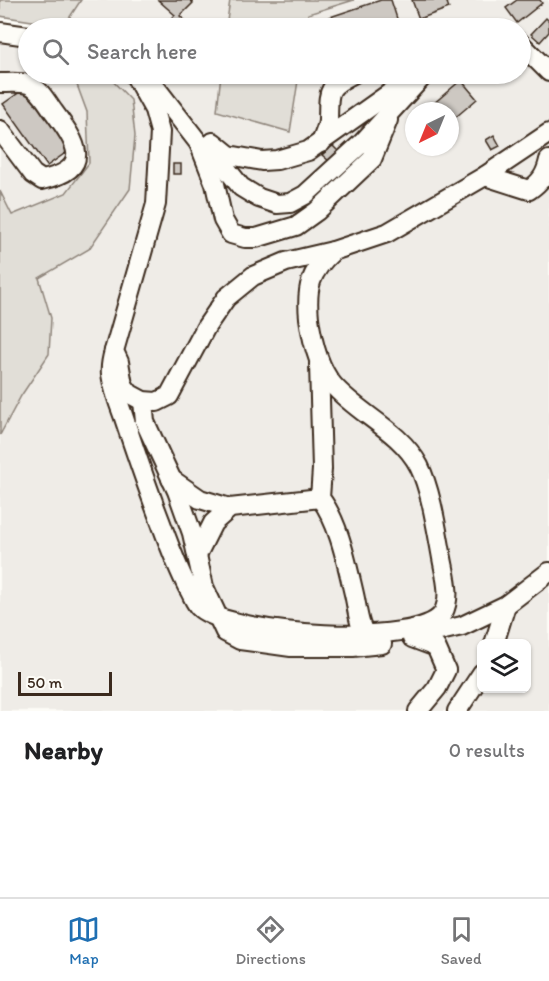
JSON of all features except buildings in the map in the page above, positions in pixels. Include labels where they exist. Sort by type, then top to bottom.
[{"type":"street","points":[[0,32],[18,35]]},
{"type":"street","points":[[531,54],[549,72]]},
{"type":"street","points":[[0,83],[18,84]]},
{"type":"street","points":[[0,130],[33,174],[42,180],[57,177],[72,167],[77,154],[73,138],[37,89],[28,84]]},
{"type":"street","points":[[144,84],[160,132],[156,204],[137,266],[110,372],[126,427],[183,578],[199,608],[218,618],[244,626],[283,632],[368,639],[412,638],[462,626],[506,604],[549,572]]},
{"type":"street","points":[[137,266],[155,239],[165,213],[170,159],[170,137],[166,124],[145,84]]},
{"type":"street","points":[[147,84],[198,142],[222,163],[241,187],[260,198],[277,204],[290,203],[305,195],[352,151],[416,84]]},
{"type":"street","points":[[149,84],[229,155],[245,159],[277,160],[308,151],[403,84]]},
{"type":"street","points":[[321,143],[329,122],[328,94],[337,84]]},
{"type":"street","points":[[198,142],[212,176],[223,220],[231,234],[239,238],[256,238],[296,226],[316,211],[372,159],[392,109]]},
{"type":"street","points":[[114,351],[119,362],[123,385],[130,394],[143,401],[157,402],[169,396],[206,327],[226,298],[253,276],[286,262],[387,233],[485,176],[549,133]]},
{"type":"street","points":[[485,176],[529,190],[538,184],[547,171],[549,160]]},
{"type":"street","points":[[333,250],[318,264],[311,280],[307,302],[310,329],[320,362],[332,384],[399,440],[418,465],[426,486],[448,600],[442,615],[426,626],[368,639]]},
{"type":"street","points":[[320,362],[322,469],[320,498],[330,510],[368,639]]},
{"type":"street","points":[[143,401],[145,422],[192,533],[204,588],[218,618]]},
{"type":"street","points":[[126,427],[145,422]]},
{"type":"street","points":[[171,479],[200,499],[230,508],[320,498]]},
{"type":"street","points":[[197,555],[213,523],[230,508]]},
{"type":"street","points":[[496,639],[506,604]]},
{"type":"street","points":[[412,638],[436,647],[446,670],[436,688],[418,711]]},
{"type":"street","points":[[457,711],[477,681]]},
{"type":"shaded area","points":[[0,0],[81,0],[69,18],[18,19],[0,16]]},
{"type":"shaded area","points":[[81,0],[230,0],[227,18],[69,18]]},
{"type":"shaded area","points":[[230,0],[354,0],[308,14],[307,18],[227,18]]},
{"type":"shaded area","points":[[354,0],[548,0],[549,2],[549,711],[0,711],[0,435],[21,396],[51,318],[39,278],[89,249],[131,101],[115,84],[220,84],[217,111],[277,84],[531,84],[531,18],[307,18],[308,14]]},
{"type":"shaded area","points":[[0,43],[18,46],[18,84],[77,84],[87,112],[89,163],[66,193],[12,215],[0,191]]},
{"type":"shaded area","points":[[77,84],[116,84],[131,100],[135,136],[130,189],[89,249],[39,278],[51,318],[49,354],[21,396],[0,435],[0,191],[12,215],[66,193],[89,163],[87,112]]},
{"type":"shaded area","points":[[220,84],[297,84],[290,132],[217,111]]}]
